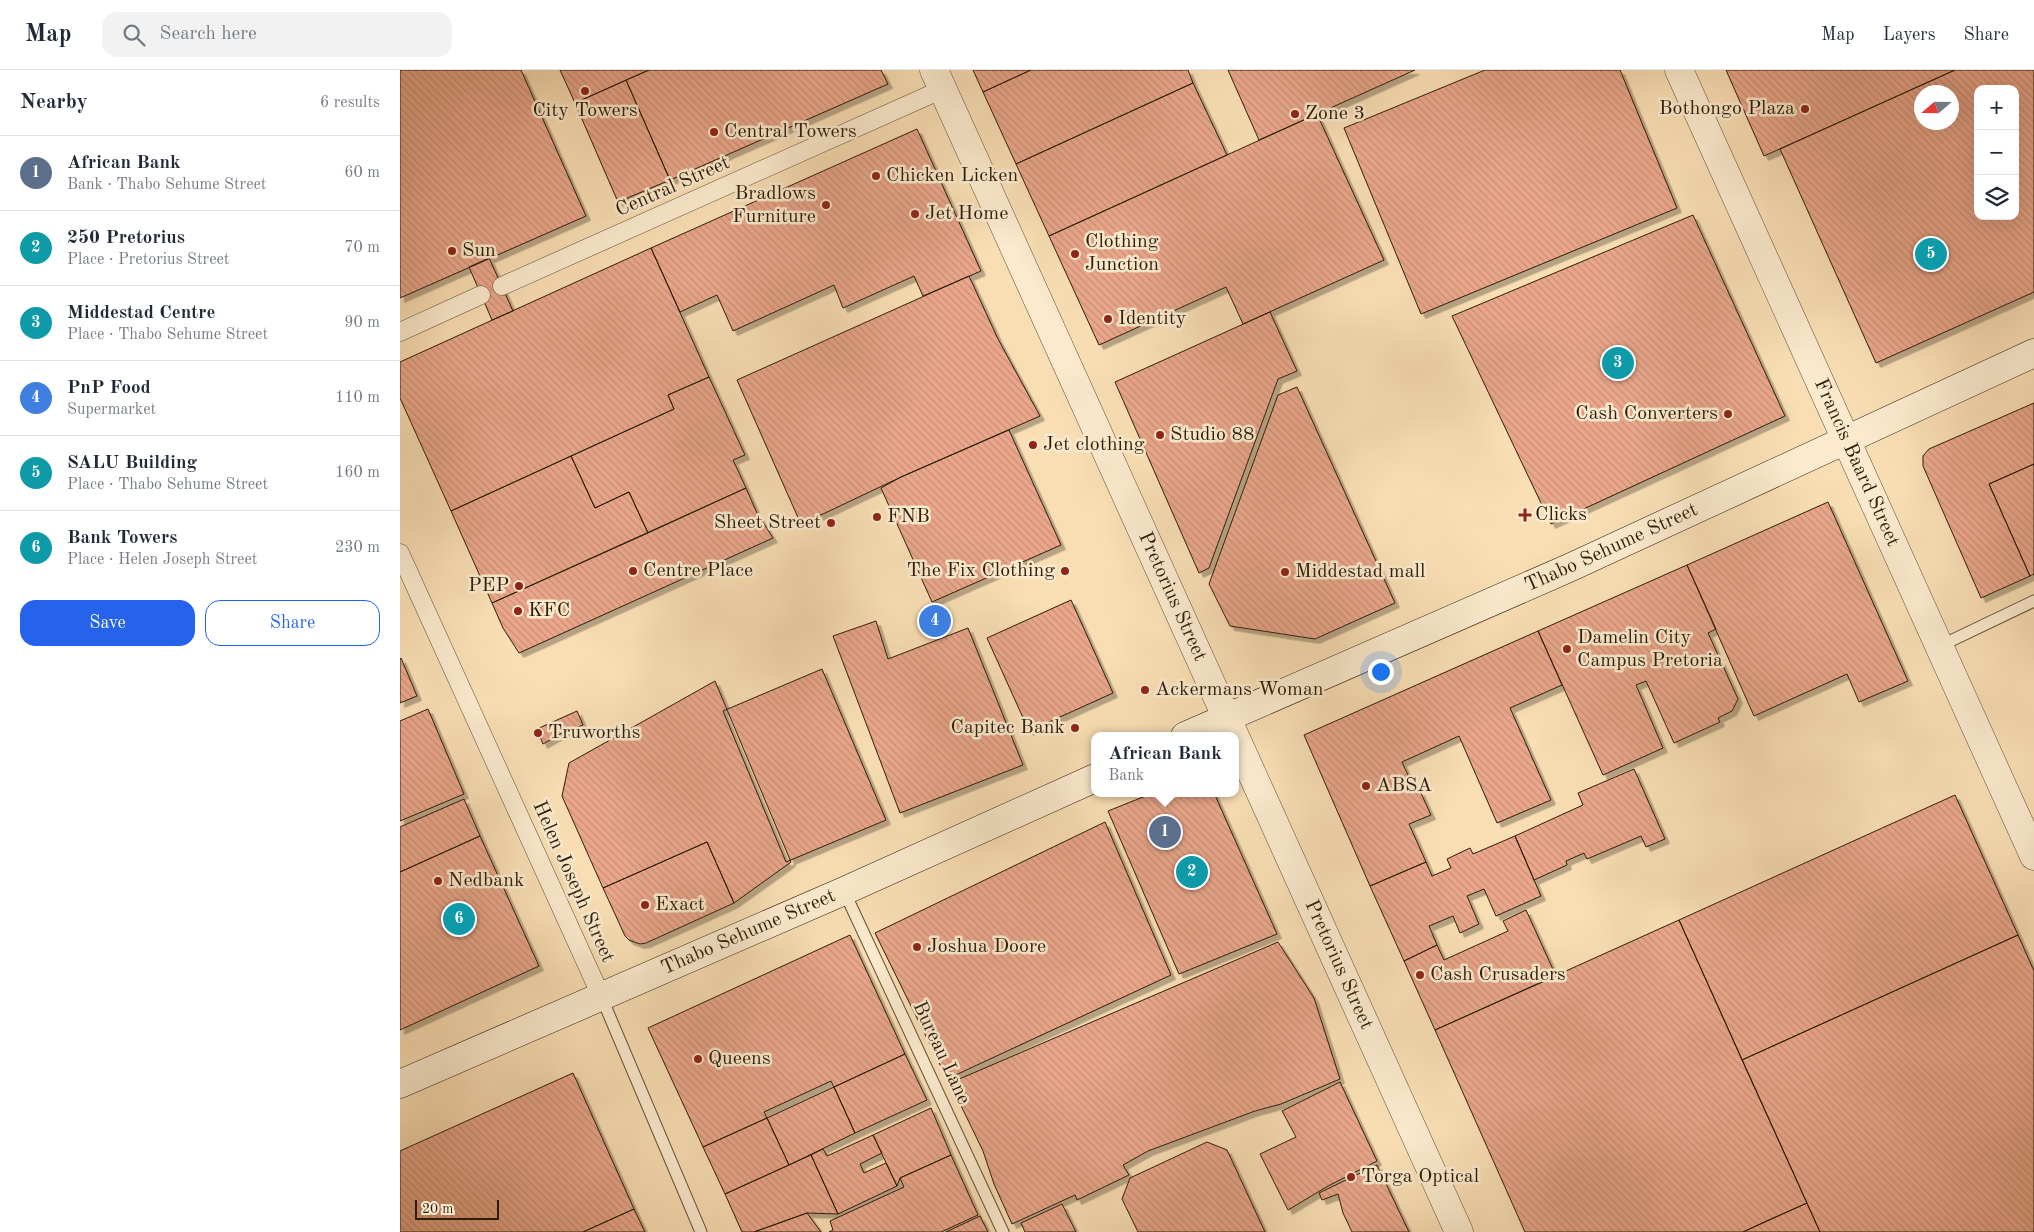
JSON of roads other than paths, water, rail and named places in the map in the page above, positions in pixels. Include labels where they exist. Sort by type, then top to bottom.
[{"type":"street","name":"Francis Baard Street","points":[[1679,70],[2034,856]]},
{"type":"street","name":"Central Street","points":[[502,286],[939,80]]},
{"type":"street","name":"Pretorius Street","points":[[939,80],[1234,732]]},
{"type":"street","points":[[400,332],[482,295]]},
{"type":"street","name":"Thabo Sehume Street","points":[[1193,732],[1569,568],[2034,353]]},
{"type":"street","name":"Helen Joseph Street","points":[[400,553],[601,996]]},
{"type":"street","name":"Pretorius Street","points":[[1239,743],[1459,1232]]},
{"type":"street","name":"Thabo Sehume Street","points":[[400,1084],[844,891],[1091,780]]},
{"type":"lane","points":[[1940,646],[2034,601]]},
{"type":"lane","name":"Bureau Lane","points":[[844,891],[1003,1232]]},
{"type":"lane","name":"Helen Joseph Street","points":[[601,996],[701,1232]]},
{"type":"place","name":"City Towers","points":[[585,91]]},
{"type":"place","name":"Bothongo Plaza","points":[[1805,109]]},
{"type":"place","name":"Zone 3","points":[[1295,114]]},
{"type":"place","name":"Central Towers","points":[[714,132]]},
{"type":"place","name":"Chicken Licken","points":[[876,176]]},
{"type":"place","name":"Bradlows Furniture","points":[[826,205]]},
{"type":"place","name":"Jet Home","points":[[915,214]]},
{"type":"place","name":"Sun","points":[[452,251]]},
{"type":"place","name":"Clothing Junction","points":[[1075,254]]},
{"type":"place","name":"SALU Building","points":[[1931,254]]},
{"type":"place","name":"Identity","points":[[1108,319]]},
{"type":"place","name":"Middestad Centre","points":[[1618,363]]},
{"type":"place","name":"Cash Converters","points":[[1728,414]]},
{"type":"place","name":"Studio 88","points":[[1160,435]]},
{"type":"place","name":"Jet clothing","points":[[1033,445]]},
{"type":"place","name":"Clicks","points":[[1525,515]]},
{"type":"place","name":"FNB","points":[[877,517]]},
{"type":"place","name":"Sheet Street","points":[[831,523]]},
{"type":"place","name":"Centre Place","points":[[633,571]]},
{"type":"place","name":"The Fix Clothing","points":[[1065,571]]},
{"type":"place","name":"Middestad mall","points":[[1285,572]]},
{"type":"place","name":"PEP","points":[[519,586]]},
{"type":"place","name":"KFC","points":[[518,611]]},
{"type":"place","name":"PnP Food","points":[[935,621]]},
{"type":"place","name":"Damelin City Campus Pretoria","points":[[1567,649]]},
{"type":"place","name":"Ackermans Woman","points":[[1145,690]]},
{"type":"place","name":"Capitec Bank","points":[[1075,728]]},
{"type":"place","name":"Truworths","points":[[538,733]]},
{"type":"place","name":"ABSA","points":[[1366,786]]},
{"type":"place","name":"African Bank","points":[[1165,832]]},
{"type":"place","name":"250 Pretorius","points":[[1192,872]]},
{"type":"place","name":"Nedbank","points":[[438,881]]},
{"type":"place","name":"Exact","points":[[645,905]]},
{"type":"place","name":"Bank Towers","points":[[459,919]]},
{"type":"place","name":"Joshua Doore","points":[[917,947]]},
{"type":"place","name":"Cash Crusaders","points":[[1420,975]]},
{"type":"place","name":"Queens","points":[[698,1059]]},
{"type":"place","name":"Torga Optical","points":[[1351,1177]]}]
